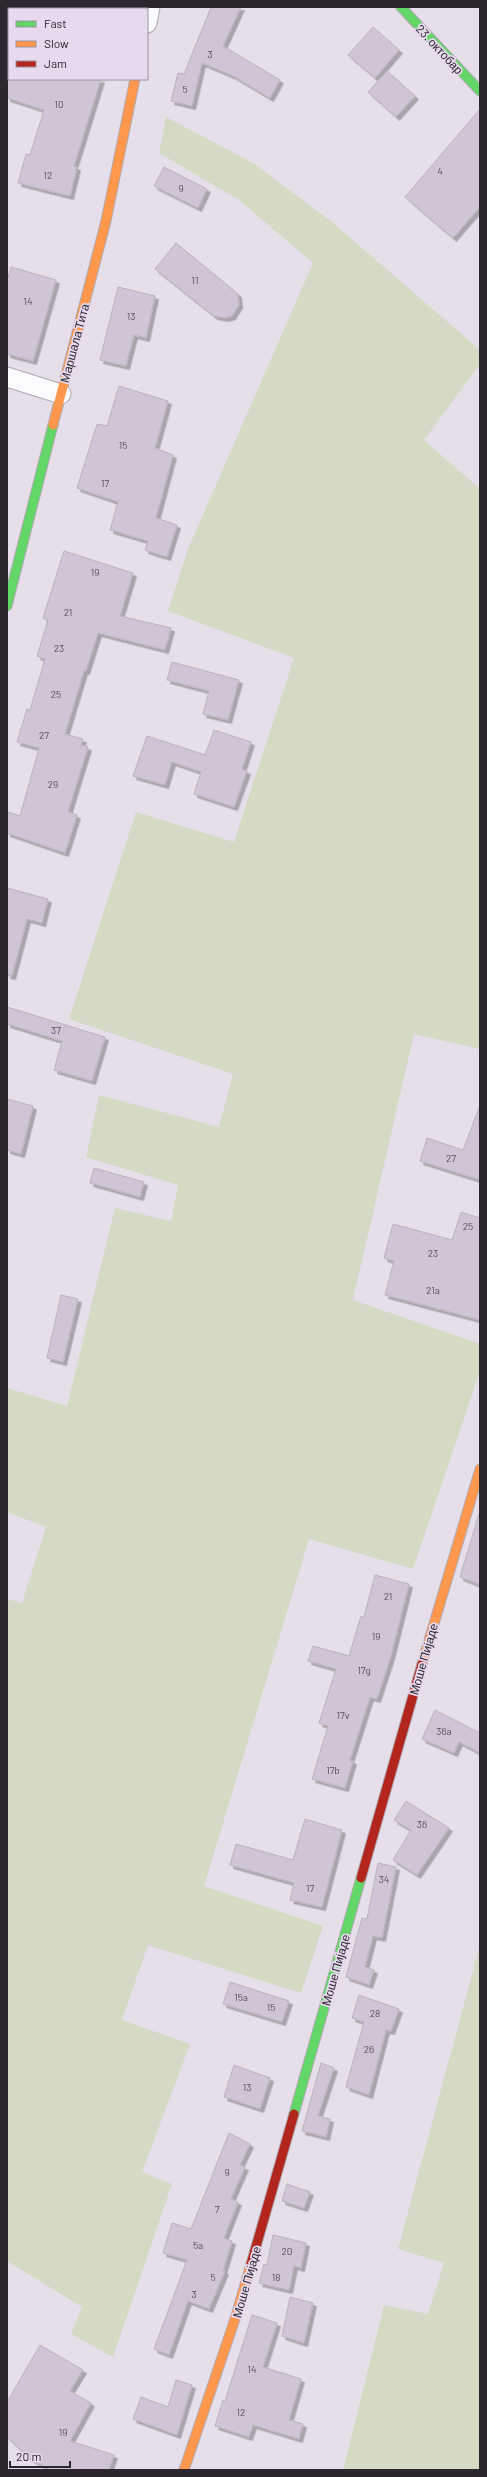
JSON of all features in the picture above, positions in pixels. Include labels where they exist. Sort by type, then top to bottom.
[{"type":"street","points":[[148,18],[150,7]]},
{"type":"street","name":"23. октобар","points":[[401,7],[480,91]]},
{"type":"street","name":"Маршала Тита","points":[[7,606],[106,220],[135,80]]},
{"type":"street","points":[[7,377],[61,394]]},
{"type":"street","name":"Моше Пијаде","points":[[184,2470],[236,2316],[449,1570],[480,1469]]},
{"type":"green space","points":[[166,117],[253,163],[332,222],[480,350],[480,364],[424,440],[480,489],[480,1049],[414,1034],[353,1300],[480,1344],[480,1371],[413,1569],[309,1539],[204,1886],[323,1926],[301,1993],[148,1945],[122,2020],[190,2044],[142,2172],[172,2184],[113,2357],[71,2334],[82,2307],[7,2261],[7,1599],[22,1603],[46,1527],[7,1512],[7,1388],[67,1406],[115,1208],[171,1221],[178,1185],[86,1157],[99,1095],[219,1127],[233,1074],[69,1019],[136,812],[234,842],[294,658],[168,611],[188,549],[313,263],[239,200],[159,153]]},
{"type":"green space","points":[[480,1945],[480,2470],[343,2470],[384,2305],[428,2314],[444,2263],[398,2249]]},
{"type":"building","points":[[211,7],[241,7],[223,46],[280,80],[270,98],[233,76],[202,63],[192,106],[171,101],[178,73],[184,74]]},
{"type":"building","points":[[373,27],[399,50],[375,78],[348,55]]},
{"type":"building","points":[[387,71],[415,96],[396,117],[368,92]]},
{"type":"building","points":[[7,79],[101,80],[74,166],[77,167],[70,196],[18,183],[26,154],[30,155],[44,110],[7,98]]},
{"type":"building","points":[[480,109],[480,207],[453,238],[405,197]]},
{"type":"building","points":[[164,167],[207,189],[198,208],[154,186]]},
{"type":"building","points":[[176,243],[238,294],[239,305],[232,316],[225,318],[214,316],[155,269]]},
{"type":"building","points":[[11,267],[56,280],[33,361],[7,354],[7,281]]},
{"type":"building","points":[[118,287],[155,296],[146,338],[134,335],[126,366],[100,360]]},
{"type":"building","points":[[119,386],[168,401],[155,448],[173,455],[156,518],[177,525],[167,557],[145,550],[148,541],[110,530],[118,502],[77,488],[97,424],[107,426]]},
{"type":"building","points":[[64,551],[133,573],[120,616],[171,628],[165,650],[98,633],[86,671],[84,671],[65,734],[83,739],[81,745],[88,747],[68,812],[77,815],[65,853],[7,833],[7,812],[20,816],[39,748],[17,742],[27,709],[30,710],[45,659],[37,656],[48,620],[43,618]]},
{"type":"building","points":[[172,662],[239,680],[228,720],[203,714],[209,691],[167,680]]},
{"type":"building","points":[[214,730],[251,742],[242,769],[247,771],[234,807],[194,794],[201,772],[172,762],[165,785],[133,776],[147,736],[205,755]]},
{"type":"building","points":[[7,888],[48,899],[42,923],[27,919],[12,976],[7,975]]},
{"type":"building","points":[[7,1007],[105,1037],[92,1081],[54,1070],[62,1041],[7,1024]]},
{"type":"building","points":[[7,1099],[33,1106],[21,1154],[7,1150]]},
{"type":"building","points":[[479,1108],[480,1180],[420,1161],[427,1138],[463,1150]]},
{"type":"building","points":[[94,1168],[144,1182],[140,1197],[90,1183]]},
{"type":"building","points":[[461,1212],[480,1218],[480,1320],[385,1295],[394,1261],[384,1258],[393,1224],[452,1240]]},
{"type":"building","points":[[61,1295],[78,1299],[63,1362],[47,1358]]},
{"type":"building","points":[[480,1514],[480,1585],[460,1577]]},
{"type":"building","points":[[375,1575],[409,1584],[391,1656],[377,1699],[370,1697],[350,1760],[353,1761],[345,1788],[312,1779],[328,1726],[319,1723],[336,1669],[308,1661],[313,1646],[349,1656],[361,1616],[364,1617]]},
{"type":"building","points":[[435,1710],[480,1733],[480,1753],[459,1742],[454,1753],[422,1739]]},
{"type":"building","points":[[406,1801],[449,1828],[417,1875],[393,1860],[411,1830],[394,1820]]},
{"type":"building","points":[[305,1819],[342,1830],[322,1907],[290,1900],[294,1883],[230,1865],[236,1844],[293,1860]]},
{"type":"building","points":[[378,1863],[396,1867],[382,1938],[373,1936],[365,1967],[374,1970],[369,1985],[346,1977],[362,1918],[367,1919]]},
{"type":"building","points":[[230,1982],[289,2001],[282,2022],[223,2004]]},
{"type":"building","points":[[359,1995],[399,2009],[391,2031],[386,2030],[369,2095],[346,2087],[364,2022],[352,2018]]},
{"type":"building","points":[[321,2063],[334,2068],[318,2116],[330,2119],[326,2137],[302,2131]]},
{"type":"building","points":[[234,2065],[270,2078],[260,2109],[224,2097]]},
{"type":"building","points":[[229,2133],[250,2144],[240,2165],[245,2167],[231,2199],[238,2202],[224,2238],[232,2241],[223,2271],[225,2271],[209,2309],[188,2301],[169,2355],[154,2349],[187,2260],[163,2253],[172,2223],[191,2229]]},
{"type":"building","points":[[287,2184],[310,2192],[304,2208],[282,2201]]},
{"type":"building","points":[[273,2235],[306,2243],[301,2268],[294,2266],[289,2290],[259,2283],[264,2264],[267,2265]]},
{"type":"building","points":[[290,2297],[313,2303],[304,2343],[282,2336]]},
{"type":"building","points":[[252,2315],[277,2323],[263,2367],[301,2379],[289,2420],[303,2424],[299,2439],[253,2425],[249,2437],[215,2426],[223,2400],[225,2401]]},
{"type":"building","points":[[40,2345],[83,2370],[70,2391],[91,2403],[70,2441],[114,2455],[109,2470],[50,2470],[29,2458],[7,2437],[7,2402]]},
{"type":"building","points":[[176,2380],[192,2385],[177,2435],[133,2419],[141,2397],[168,2407]]},
{"type":"traffic: fast","points":[[401,7],[480,91]]},
{"type":"traffic: fast","points":[[7,606],[53,425]]},
{"type":"traffic: fast","points":[[294,2114],[361,1878]]},
{"type":"traffic: slow","points":[[53,425],[106,221],[135,80]]},
{"type":"traffic: slow","points":[[422,1664],[480,1469]]},
{"type":"traffic: slow","points":[[184,2470],[236,2316],[251,2264]]},
{"type":"traffic: jam","points":[[361,1878],[422,1664]]},
{"type":"traffic: jam","points":[[251,2264],[294,2114]]}]
